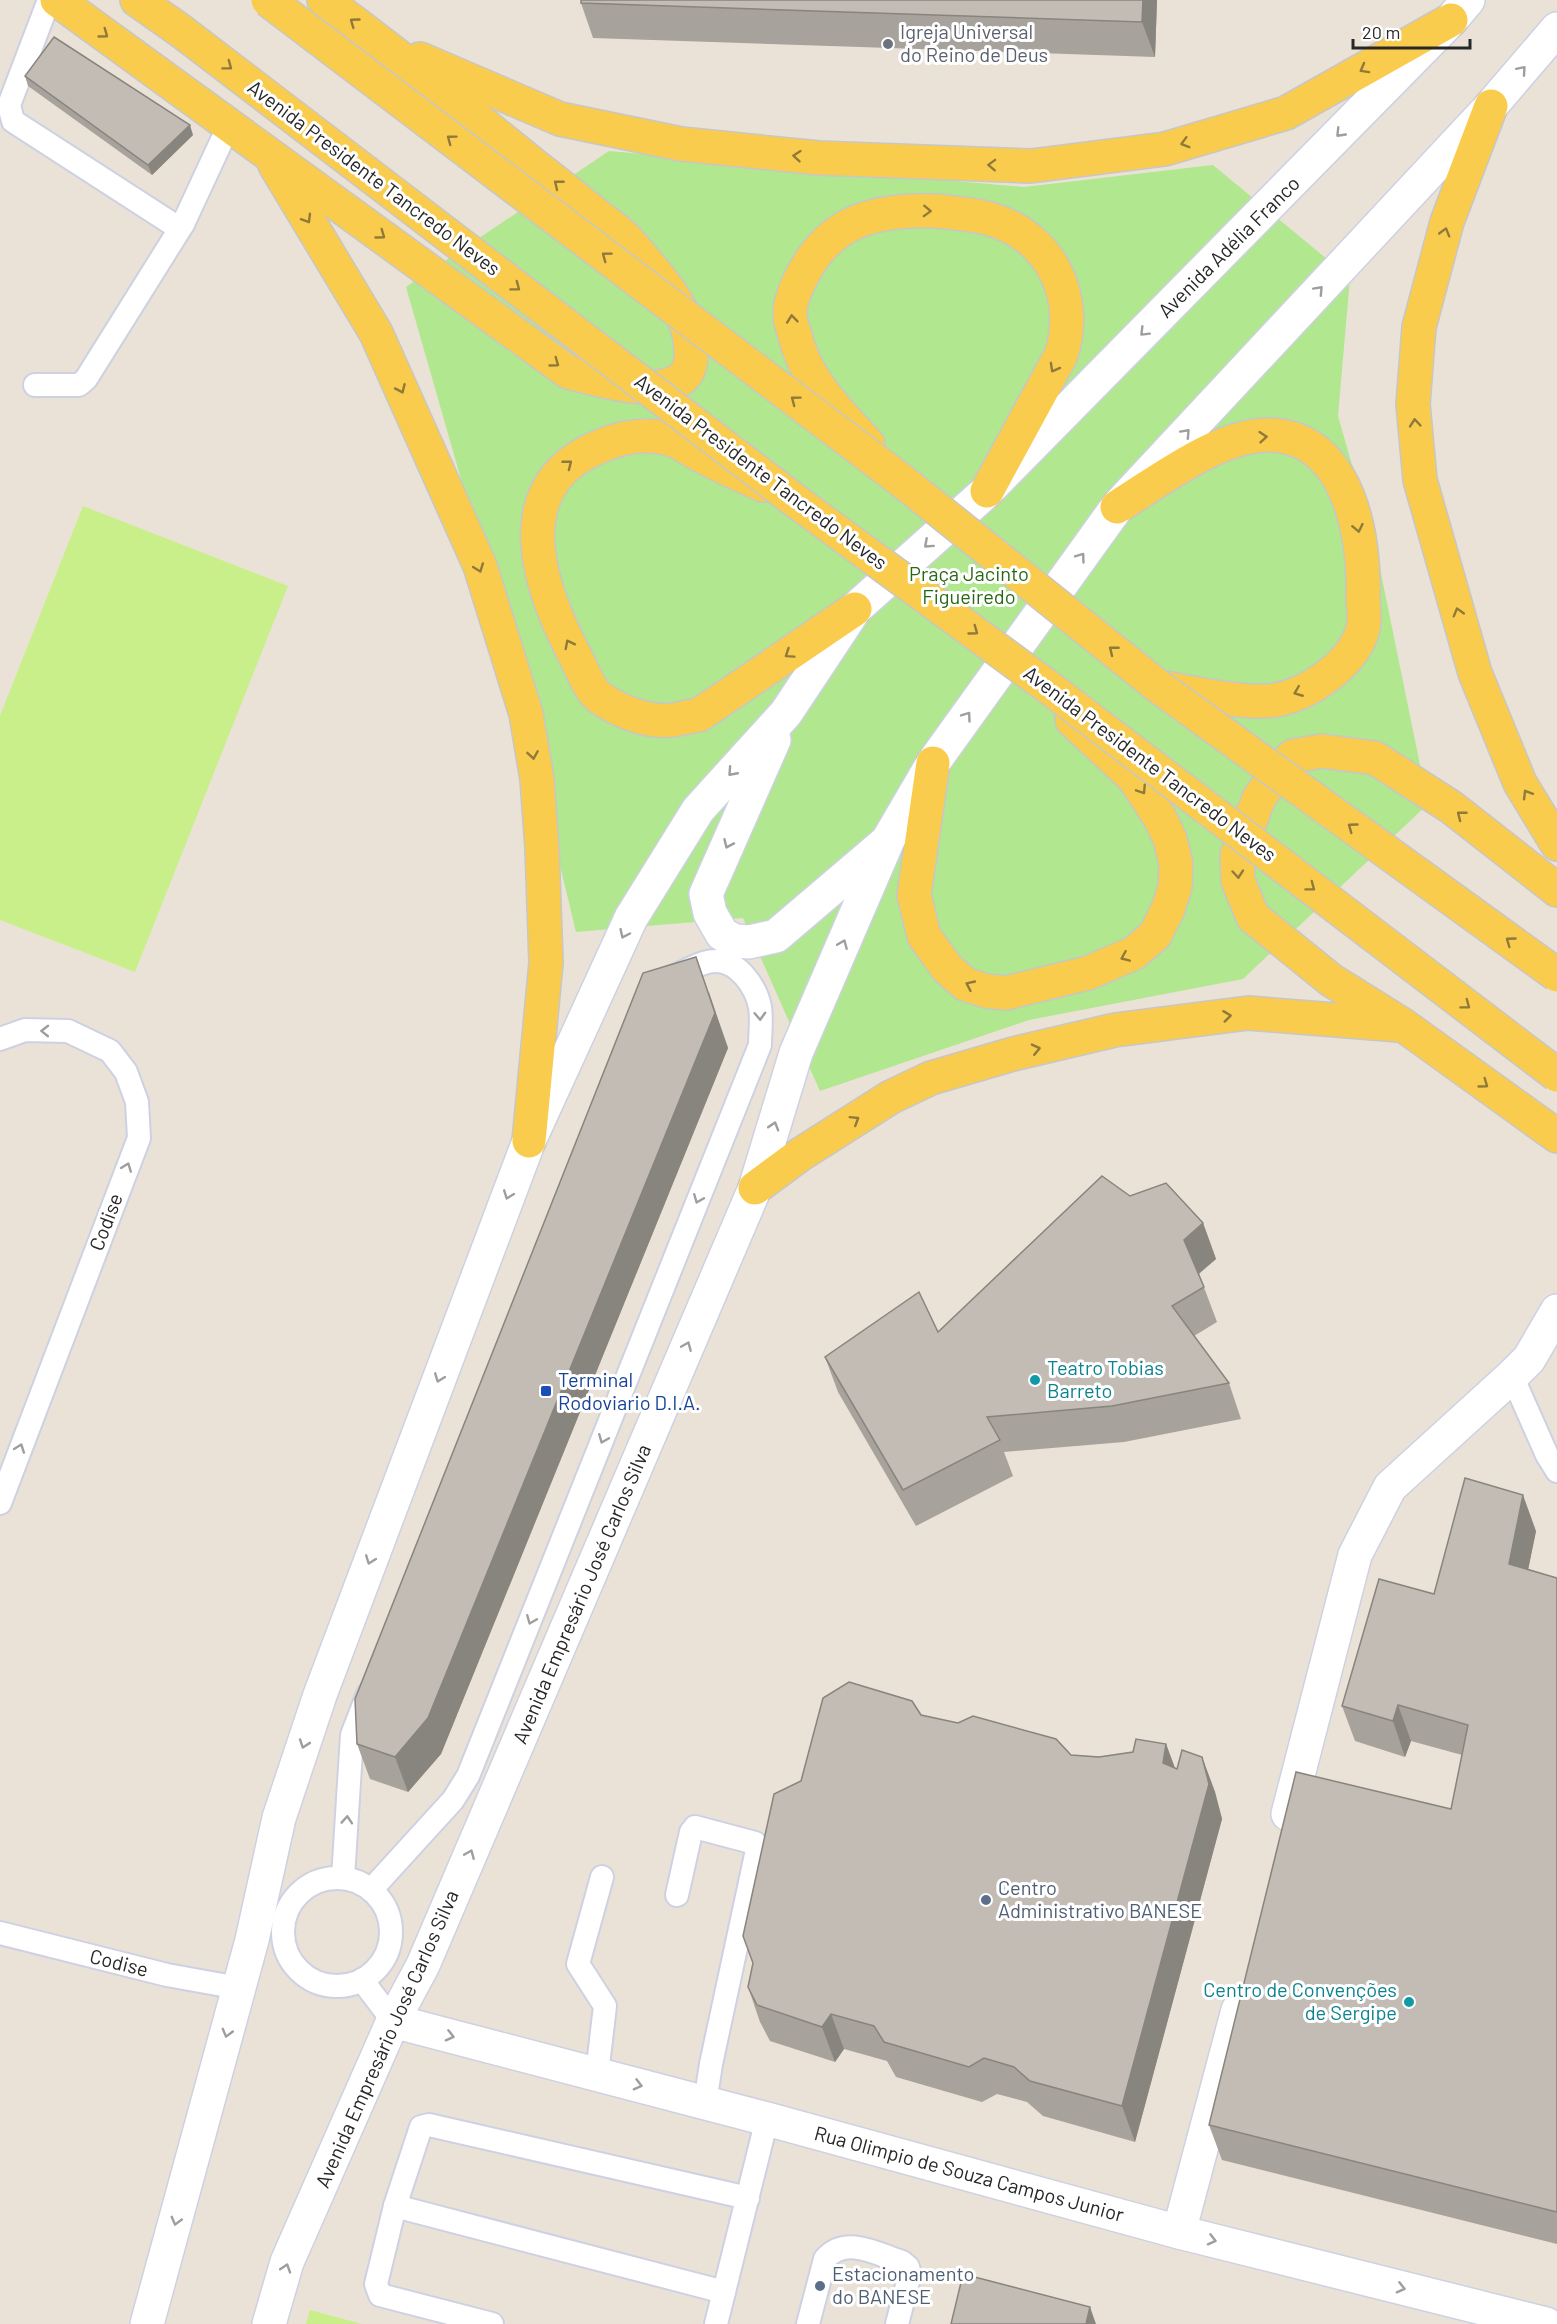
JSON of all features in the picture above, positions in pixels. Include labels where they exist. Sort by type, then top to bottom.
[{"type":"main road","points":[[57,0],[568,372],[649,389],[664,387],[676,382],[685,374],[691,364],[690,328],[670,292],[627,240],[383,43],[324,0]]},
{"type":"main road","name":"Avenida Presidente Tancredo Neves","points":[[137,0],[181,31],[797,502],[1047,686],[1557,1075]]},
{"type":"main road","points":[[268,0],[906,484],[1158,687],[1557,975]]},
{"type":"main road","points":[[383,43],[560,119],[681,144],[819,158],[1031,166],[1165,149],[1286,113],[1460,10]]},
{"type":"main road","name":"Avenida Adélia Franco","points":[[855,609],[987,491],[1460,10]]},
{"type":"main road","points":[[1117,507],[1491,106],[1557,29]]},
{"type":"main road","points":[[1491,106],[1447,222],[1419,327],[1413,404],[1420,480],[1475,673],[1520,783],[1557,844]]},
{"type":"main road","points":[[266,151],[376,333],[480,566],[526,714],[537,780],[546,963],[529,1141]]},
{"type":"main road","points":[[906,484],[829,402],[809,372],[796,342],[790,315],[795,289],[806,268],[823,245],[847,226],[881,214],[920,210],[991,219],[1023,234],[1038,247],[1052,265],[1062,286],[1068,312],[1067,335],[1061,355],[987,491]]},
{"type":"main road","points":[[797,502],[672,439],[651,436],[631,436],[607,443],[580,455],[561,469],[550,484],[542,502],[537,536],[538,563],[545,590],[596,696],[616,708],[641,717],[670,720],[699,715],[855,609]]},
{"type":"main road","points":[[1117,507],[1197,455],[1235,441],[1258,436],[1281,436],[1303,442],[1320,454],[1336,474],[1356,518],[1362,554],[1363,631],[1349,657],[1330,675],[1305,689],[1276,700],[1251,700],[1158,687]]},
{"type":"main road","name":"Avenida Empresário José Carlos Silva","points":[[269,2324],[287,2262],[393,2021],[423,1965],[755,1188],[796,1053],[888,840],[933,763],[1117,507]]},
{"type":"main road","points":[[147,2324],[239,1988],[268,1939],[276,1900],[279,1818],[320,1695],[529,1141],[632,918],[698,810],[786,713],[855,609]]},
{"type":"main road","points":[[933,763],[914,896],[924,936],[947,968],[965,984],[986,991],[1005,993],[1088,972],[1134,953],[1155,935],[1168,909],[1175,887],[1176,864],[1170,839],[1160,818],[1134,778],[1056,706],[1047,686]]},
{"type":"main road","points":[[786,713],[706,894],[710,913],[730,946],[776,936],[888,840]]},
{"type":"main road","points":[[1557,890],[1451,807],[1375,758],[1322,751],[1293,756],[1278,771],[1259,798],[1237,855],[1238,881],[1253,917],[1331,980],[1402,1025],[1557,1136]]},
{"type":"main road","points":[[755,1188],[801,1154],[891,1097],[931,1078],[1013,1054],[1115,1030],[1248,1013],[1402,1025]]},
{"type":"main road","points":[[1282,1842],[1355,1556],[1390,1487],[1529,1359],[1557,1311]]},
{"type":"main road","points":[[1179,2232],[1246,1980]]},
{"type":"main road","name":"Rua Olimpio de Souza Campos Junior","points":[[393,2021],[767,2119],[1179,2232],[1546,2324]]},
{"type":"lane","points":[[49,0],[9,105],[13,121],[174,225],[183,224]]},
{"type":"lane","points":[[35,385],[79,385],[86,378],[183,224],[229,124]]},
{"type":"lane","points":[[371,1890],[453,1800],[468,1776],[760,1045],[760,1007],[750,984],[734,966],[730,946],[712,961],[668,978],[655,990]]},
{"type":"lane","name":"Codise","points":[[0,1039],[25,1030],[68,1031],[110,1051],[126,1072],[137,1102],[139,1138],[0,1503]]},
{"type":"lane","points":[[1512,1376],[1547,1455],[1557,1471]]},
{"type":"lane","points":[[343,1878],[352,1734],[374,1679]]},
{"type":"lane","points":[[676,1895],[691,1832],[695,1827],[755,1843],[757,1850],[711,2064],[705,2103]]},
{"type":"lane","points":[[597,2074],[605,2006],[578,1964],[602,1877]]},
{"type":"lane","points":[[268,1939],[293,1962],[298,1970],[312,1980],[328,1985],[345,1985],[362,1980],[375,1971],[390,1944],[391,1929],[388,1914],[381,1900],[371,1890],[357,1882],[343,1878],[327,1879],[312,1884],[300,1893],[276,1900]]},
{"type":"lane","name":"Codise","points":[[0,1933],[167,1975],[239,1988]]},
{"type":"lane","points":[[384,1958],[423,1965]]},
{"type":"lane","points":[[362,1980],[393,2021]]},
{"type":"lane","points":[[716,2324],[767,2119]]},
{"type":"lane","points":[[492,2324],[380,2295],[376,2290],[394,2206],[421,2127],[425,2125],[748,2198]]},
{"type":"lane","points":[[394,2206],[724,2292]]},
{"type":"lane","points":[[808,2324],[825,2259],[831,2252],[841,2247],[853,2246],[902,2262],[908,2267],[910,2274],[897,2324]]},
{"type":"green space","name":"Praça Jacinto Figueiredo","points":[[609,151],[1024,187],[1213,165],[1350,278],[1338,416],[1376,549],[1428,804],[1243,979],[1029,1020],[820,1091],[743,918],[576,932],[501,619],[406,287]]},
{"type":"green space","points":[[83,506],[288,586],[135,972],[0,920],[0,716]]},
{"type":"green space","points":[[310,2310],[362,2324],[306,2324]]},
{"type":"building","points":[[581,0],[1143,0],[1142,22],[581,3]]},
{"type":"building","points":[[54,37],[190,125],[148,165],[25,76]]},
{"type":"building","name":"Terminal Rodoviario D.I.A.","points":[[696,957],[715,1013],[428,1718],[395,1757],[357,1744],[355,1699],[643,973]]},
{"type":"building","name":"Teatro Tobias Barreto","points":[[1102,1176],[1130,1196],[1166,1183],[1203,1223],[1184,1240],[1204,1287],[1172,1306],[1229,1383],[1112,1406],[987,1417],[1000,1440],[903,1490],[825,1357],[919,1292],[938,1332]]},
{"type":"building","name":"Centro de Convenções de Sergipe","points":[[1465,1478],[1523,1495],[1509,1564],[1557,1578],[1557,2212],[1209,2125],[1296,1772],[1451,1809],[1468,1725],[1398,1705],[1393,1721],[1342,1706],[1379,1579],[1434,1594]]},
{"type":"building","name":"Centro Administrativo BANESE","points":[[849,1682],[912,1701],[921,1715],[958,1723],[973,1716],[1056,1739],[1071,1755],[1099,1757],[1133,1752],[1136,1739],[1166,1744],[1163,1763],[1177,1769],[1182,1750],[1202,1757],[1209,1784],[1122,2106],[1030,2081],[1014,2067],[984,2058],[969,2067],[884,2042],[874,2026],[831,2014],[822,2027],[757,2005],[748,1987],[753,1963],[743,1936],[774,1794],[801,1781],[823,1698]]},
{"type":"building","points":[[963,2274],[1090,2307],[1086,2324],[951,2324]]},
{"type":"place","name":"Igreja Universal do Reino de Deus","points":[[888,44]]},
{"type":"place","name":"Teatro Tobias Barreto","points":[[1035,1380]]},
{"type":"place","name":"Terminal Rodoviario D.I.A.","points":[[546,1391]]},
{"type":"place","name":"Centro Administrativo BANESE","points":[[986,1900]]},
{"type":"place","name":"Centro de Convenções de Sergipe","points":[[1409,2002]]},
{"type":"place","name":"Estacionamento do BANESE","points":[[820,2286]]}]
